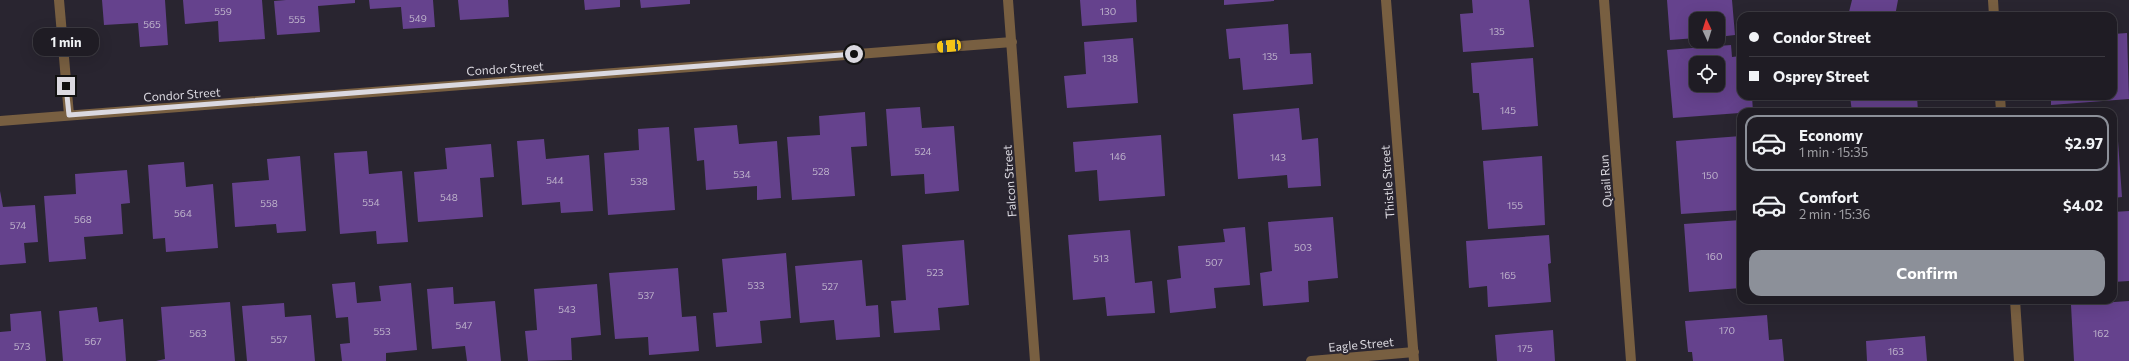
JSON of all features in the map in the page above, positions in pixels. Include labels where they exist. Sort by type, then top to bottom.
[{"type":"street","points":[[60,0],[69,115]]},
{"type":"street","name":"Falcon Street","points":[[1008,0],[1035,361]]},
{"type":"street","name":"Thistle Street","points":[[1386,0],[1414,357]]},
{"type":"street","name":"Quail Run","points":[[1604,0],[1631,361]]},
{"type":"street","points":[[1993,0],[1994,12]]},
{"type":"street","name":"Condor Street","points":[[0,121],[1012,42]]},
{"type":"street","points":[[2015,304],[2020,361]]},
{"type":"street","name":"Eagle Street","points":[[1311,361],[1414,357]]},
{"type":"building","points":[[102,0],[165,0],[168,45],[140,47],[138,23],[104,25]]},
{"type":"building","points":[[183,0],[262,0],[265,39],[219,42],[218,21],[185,24]]},
{"type":"building","points":[[355,0],[355,3],[318,6],[320,32],[277,35],[274,1]]},
{"type":"building","points":[[369,0],[433,0],[435,27],[403,29],[401,7],[370,9]]},
{"type":"building","points":[[458,0],[508,0],[509,17],[460,20]]},
{"type":"building","points":[[584,0],[620,0],[620,7],[585,10]]},
{"type":"building","points":[[640,0],[690,0],[690,4],[641,8]]},
{"type":"building","points":[[1080,0],[1136,0],[1137,22],[1082,26]]},
{"type":"building","points":[[1224,0],[1274,0],[1274,1],[1224,5]]},
{"type":"building","points":[[1472,0],[1529,0],[1534,47],[1463,52],[1460,14],[1473,13]]},
{"type":"building","points":[[1667,0],[1732,0],[1735,35],[1725,36],[1725,12],[1689,12],[1689,39],[1670,40]]},
{"type":"building","points":[[1852,0],[1898,0],[1896,12],[1849,12]]},
{"type":"building","points":[[1288,24],[1290,54],[1311,53],[1313,84],[1243,90],[1240,58],[1229,59],[1226,29]]},
{"type":"building","points":[[2127,33],[2129,99],[2117,100],[2117,34]]},
{"type":"building","points":[[1133,38],[1138,103],[1067,108],[1064,76],[1086,74],[1084,42]]},
{"type":"building","points":[[1725,45],[1731,45],[1732,57],[1737,56],[1737,100],[1752,100],[1753,108],[1737,108],[1737,113],[1673,118],[1667,50],[1725,48]]},
{"type":"building","points":[[1533,58],[1538,126],[1482,130],[1479,93],[1473,93],[1471,63]]},
{"type":"building","points":[[1850,100],[1917,100],[1918,108],[1852,108]]},
{"type":"building","points":[[2051,100],[2116,100],[2051,105]]},
{"type":"building","points":[[920,107],[922,128],[954,126],[959,191],[925,194],[924,174],[891,176],[886,109]]},
{"type":"building","points":[[1299,108],[1302,140],[1318,138],[1321,186],[1288,188],[1287,175],[1238,179],[1233,114]]},
{"type":"building","points":[[865,112],[867,146],[851,147],[855,196],[792,200],[787,137],[820,135],[819,116]]},
{"type":"building","points":[[737,125],[739,144],[777,141],[781,198],[757,200],[757,186],[706,190],[704,160],[697,161],[694,128]]},
{"type":"building","points":[[669,127],[675,210],[608,215],[604,153],[639,150],[638,129]]},
{"type":"building","points":[[2117,127],[2122,197],[2117,198]]},
{"type":"building","points":[[1161,135],[1165,196],[1099,201],[1097,170],[1075,172],[1073,142]]},
{"type":"building","points":[[1737,136],[1737,210],[1681,214],[1676,141]]},
{"type":"building","points":[[544,139],[546,159],[589,155],[593,211],[561,213],[560,202],[522,205],[517,141]]},
{"type":"building","points":[[491,144],[494,177],[480,178],[483,217],[418,222],[414,172],[447,169],[445,148]]},
{"type":"building","points":[[367,151],[369,174],[402,171],[408,242],[377,244],[376,231],[340,234],[334,153]]},
{"type":"building","points":[[300,156],[306,231],[277,233],[276,224],[235,227],[232,183],[269,180],[267,159]]},
{"type":"building","points":[[1542,156],[1545,225],[1488,229],[1483,161]]},
{"type":"building","points":[[184,162],[186,187],[213,184],[218,248],[166,252],[165,238],[153,239],[148,165]]},
{"type":"building","points":[[127,170],[130,203],[121,204],[123,234],[84,237],[86,259],[49,262],[44,196],[76,194],[75,174]]},
{"type":"building","points":[[0,191],[3,207],[35,205],[38,242],[24,243],[26,263],[0,265]]},
{"type":"building","points":[[2129,211],[2129,281],[2117,282],[2117,212]]},
{"type":"building","points":[[1333,217],[1338,278],[1308,281],[1309,302],[1263,306],[1260,273],[1272,271],[1268,222]]},
{"type":"building","points":[[1737,220],[1737,288],[1689,292],[1684,224]]},
{"type":"building","points":[[1245,227],[1250,285],[1214,288],[1216,308],[1170,313],[1167,280],[1181,278],[1178,246],[1225,242],[1223,229]]},
{"type":"building","points":[[1130,230],[1135,283],[1152,281],[1155,313],[1107,316],[1105,297],[1073,300],[1068,235]]},
{"type":"building","points":[[1549,235],[1551,263],[1548,264],[1551,302],[1488,307],[1487,286],[1469,288],[1466,241]]},
{"type":"building","points":[[964,240],[969,305],[938,308],[940,330],[894,333],[891,301],[906,300],[902,245]]},
{"type":"building","points":[[786,253],[791,318],[760,321],[762,343],[716,347],[713,313],[727,312],[722,259]]},
{"type":"building","points":[[862,260],[866,306],[878,305],[880,337],[836,340],[834,320],[800,323],[795,266]]},
{"type":"building","points":[[678,268],[682,317],[696,316],[699,351],[649,355],[648,337],[615,339],[609,273]]},
{"type":"building","points":[[355,282],[357,303],[381,301],[379,286],[411,283],[417,350],[386,353],[386,361],[342,361],[340,344],[350,343],[348,317],[336,318],[332,284]]},
{"type":"building","points":[[597,284],[601,335],[571,338],[572,360],[528,361],[525,331],[537,330],[534,289]]},
{"type":"building","points":[[453,287],[454,304],[495,301],[501,361],[467,361],[465,346],[432,349],[427,289]]},
{"type":"building","points":[[2129,301],[2129,361],[2074,361],[2071,305],[2117,304],[2117,302]]},
{"type":"building","points":[[230,302],[235,361],[156,361],[165,359],[161,307]]},
{"type":"building","points":[[284,303],[285,317],[311,315],[315,361],[247,361],[242,306]]},
{"type":"building","points":[[97,307],[99,322],[123,319],[126,361],[63,361],[59,311]]},
{"type":"building","points":[[41,311],[46,361],[0,361],[0,332],[11,331],[10,314]]},
{"type":"building","points":[[1767,315],[1769,340],[1782,339],[1784,361],[1693,361],[1692,352],[1688,352],[1685,321]]},
{"type":"building","points":[[1553,330],[1555,361],[1497,361],[1495,335]]},
{"type":"building","points":[[1925,336],[1927,361],[1867,361],[1866,341]]},
{"type":"route","points":[[66,86],[69,115],[854,54]]}]
